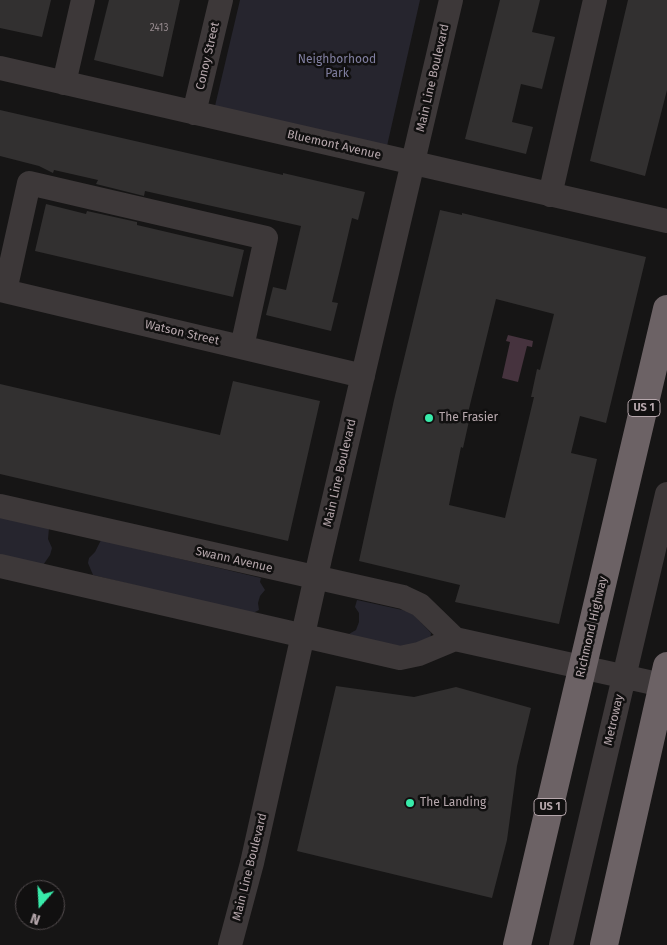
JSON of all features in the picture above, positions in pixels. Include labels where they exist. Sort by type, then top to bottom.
[{"type":"highway","name":"Richmond Highway","points":[[517,945],[667,309]]},
{"type":"highway","points":[[604,945],[666,679]]},
{"type":"street","points":[[64,83],[83,0]]},
{"type":"street","name":"Conoy Street","points":[[194,113],[221,0]]},
{"type":"street","name":"Main Line Boulevard","points":[[230,945],[252,863],[450,0]]},
{"type":"street","points":[[550,195],[595,0]]},
{"type":"street","name":"Bluemont Avenue","points":[[0,68],[667,221]]},
{"type":"street","points":[[2,291],[29,183],[266,238],[242,347]]},
{"type":"street","name":"Watson Street","points":[[2,291],[363,376]]},
{"type":"street","name":"Metroway","points":[[561,945],[667,494]]},
{"type":"street","name":"Swann Avenue","points":[[0,506],[411,600],[420,605],[455,639]]},
{"type":"street","points":[[0,566],[400,658],[419,654],[455,639],[624,677],[666,679]]},
{"type":"green space","name":"Neighborhood Park","points":[[240,0],[420,0],[387,146],[215,106]]},
{"type":"green space","points":[[0,517],[49,528],[48,539],[52,548],[50,555],[39,571],[0,562]]},
{"type":"green space","points":[[101,540],[261,578],[260,582],[265,590],[260,596],[259,610],[251,614],[93,575],[88,563],[89,558],[95,552]]},
{"type":"green space","points":[[357,600],[407,611],[414,615],[431,633],[430,640],[406,654],[349,634],[356,630],[359,622],[359,613],[355,607]]},
{"type":"shaded area","points":[[508,335],[533,341],[532,347],[527,346],[518,382],[502,378],[510,342],[506,341]]},
{"type":"building","points":[[0,0],[51,0],[42,37],[0,28]]},
{"type":"building","points":[[109,0],[180,0],[163,77],[94,60]]},
{"type":"building","points":[[500,0],[540,0],[532,32],[555,37],[542,89],[521,84],[512,122],[533,127],[526,154],[465,139]]},
{"type":"building","points":[[628,0],[667,0],[667,90],[645,176],[590,161]]},
{"type":"building","points":[[0,110],[365,192],[358,220],[352,218],[332,302],[338,303],[331,331],[266,315],[273,287],[286,290],[301,226],[145,191],[144,196],[96,184],[98,180],[54,170],[53,173],[39,166],[0,156]]},
{"type":"building","points":[[46,204],[86,214],[87,211],[137,222],[137,225],[244,250],[233,297],[35,251]]},
{"type":"building","name":"The Frasier","points":[[440,210],[462,215],[462,213],[646,257],[606,423],[580,416],[571,453],[597,459],[559,624],[455,602],[460,585],[359,561],[394,400]],"holes":[[[496,299],[554,314],[540,370],[537,369],[531,397],[534,397],[505,518],[449,505],[461,447],[463,448],[469,421],[466,421]]]},
{"type":"building","points":[[233,381],[320,401],[288,541],[0,474],[0,384],[220,435]]},
{"type":"building","name":"The Landing","points":[[336,686],[414,697],[456,687],[531,708],[517,766],[507,840],[492,898],[297,851]]},
{"type":"place","name":"The Frasier","points":[[429,418]]},
{"type":"place","name":"The Landing","points":[[410,803]]}]
